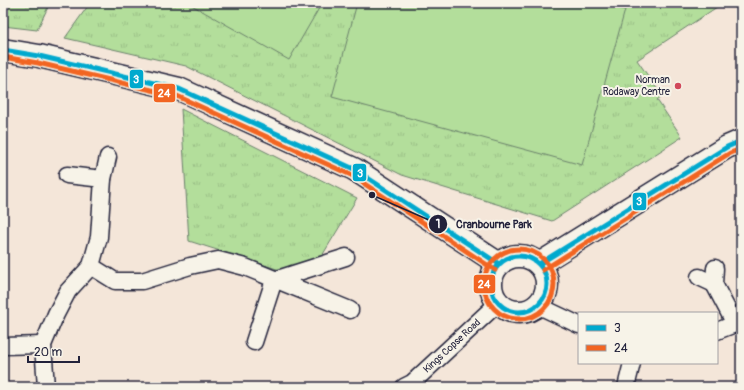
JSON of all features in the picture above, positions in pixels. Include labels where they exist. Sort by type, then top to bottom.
[{"type":"street","points":[[3,50],[39,56],[179,89],[354,169],[499,264]]},
{"type":"street","points":[[539,264],[727,147],[741,141]]},
{"type":"street","points":[[46,387],[44,346],[56,314],[68,291],[91,266],[100,237],[103,180],[108,157]]},
{"type":"street","points":[[67,175],[103,180]]},
{"type":"street","points":[[516,256],[526,257],[539,264],[544,272],[547,282],[546,291],[542,300],[537,306],[529,310],[519,312],[509,310],[498,303],[493,295],[491,286],[492,276],[499,264],[516,256]]},
{"type":"street","points":[[274,280],[346,257]]},
{"type":"street","points":[[91,266],[115,281],[142,281],[190,266],[218,260],[245,267],[350,310]]},
{"type":"street","points":[[714,284],[715,268]]},
{"type":"street","points":[[699,276],[714,284],[738,322],[718,331]]},
{"type":"street","points":[[254,342],[274,280]]},
{"type":"street","name":"Kings Copse Road","points":[[404,387],[412,383],[498,303]]},
{"type":"street","points":[[537,306],[578,325]]},
{"type":"street","points":[[3,346],[44,346]]},
{"type":"street","points":[[626,387],[632,364]]},
{"type":"green space","points":[[3,3],[50,3],[37,30],[3,26]]},
{"type":"green space","points":[[90,3],[723,3],[637,60],[662,96],[657,100],[682,137],[552,221],[402,175],[186,66],[65,38]]},
{"type":"green space","points":[[188,3],[322,3],[289,60]]},
{"type":"green space","points":[[357,3],[600,3],[625,10],[582,165],[332,97]]},
{"type":"green space","points":[[181,109],[357,198],[308,279],[189,241]]},
{"type":"transit line","name":"3","points":[[3,50],[39,56],[179,89],[354,169],[499,264]]},
{"type":"transit line","name":"24","points":[[3,57],[38,63],[177,96],[351,175],[495,270]]},
{"type":"transit line","name":"3","points":[[539,264],[727,147],[741,141]]},
{"type":"transit line","name":"24","points":[[543,270],[730,153],[741,149]]},
{"type":"transit line","name":"24","points":[[519,249],[538,255],[548,265],[554,284],[548,303],[538,313],[519,319],[500,313],[490,303],[484,284],[490,265],[500,255],[519,249]]},
{"type":"transit line","name":"3","points":[[519,256],[530,258],[539,264],[545,273],[547,284],[545,295],[539,304],[530,310],[519,312],[508,310],[499,304],[493,295],[491,284],[493,273],[499,264],[508,258],[519,256]]},
{"type":"place","name":"Norman Rodaway Centre","points":[[678,86]]},
{"type":"place","name":"Cranbourne Park","points":[[372,195]]}]
